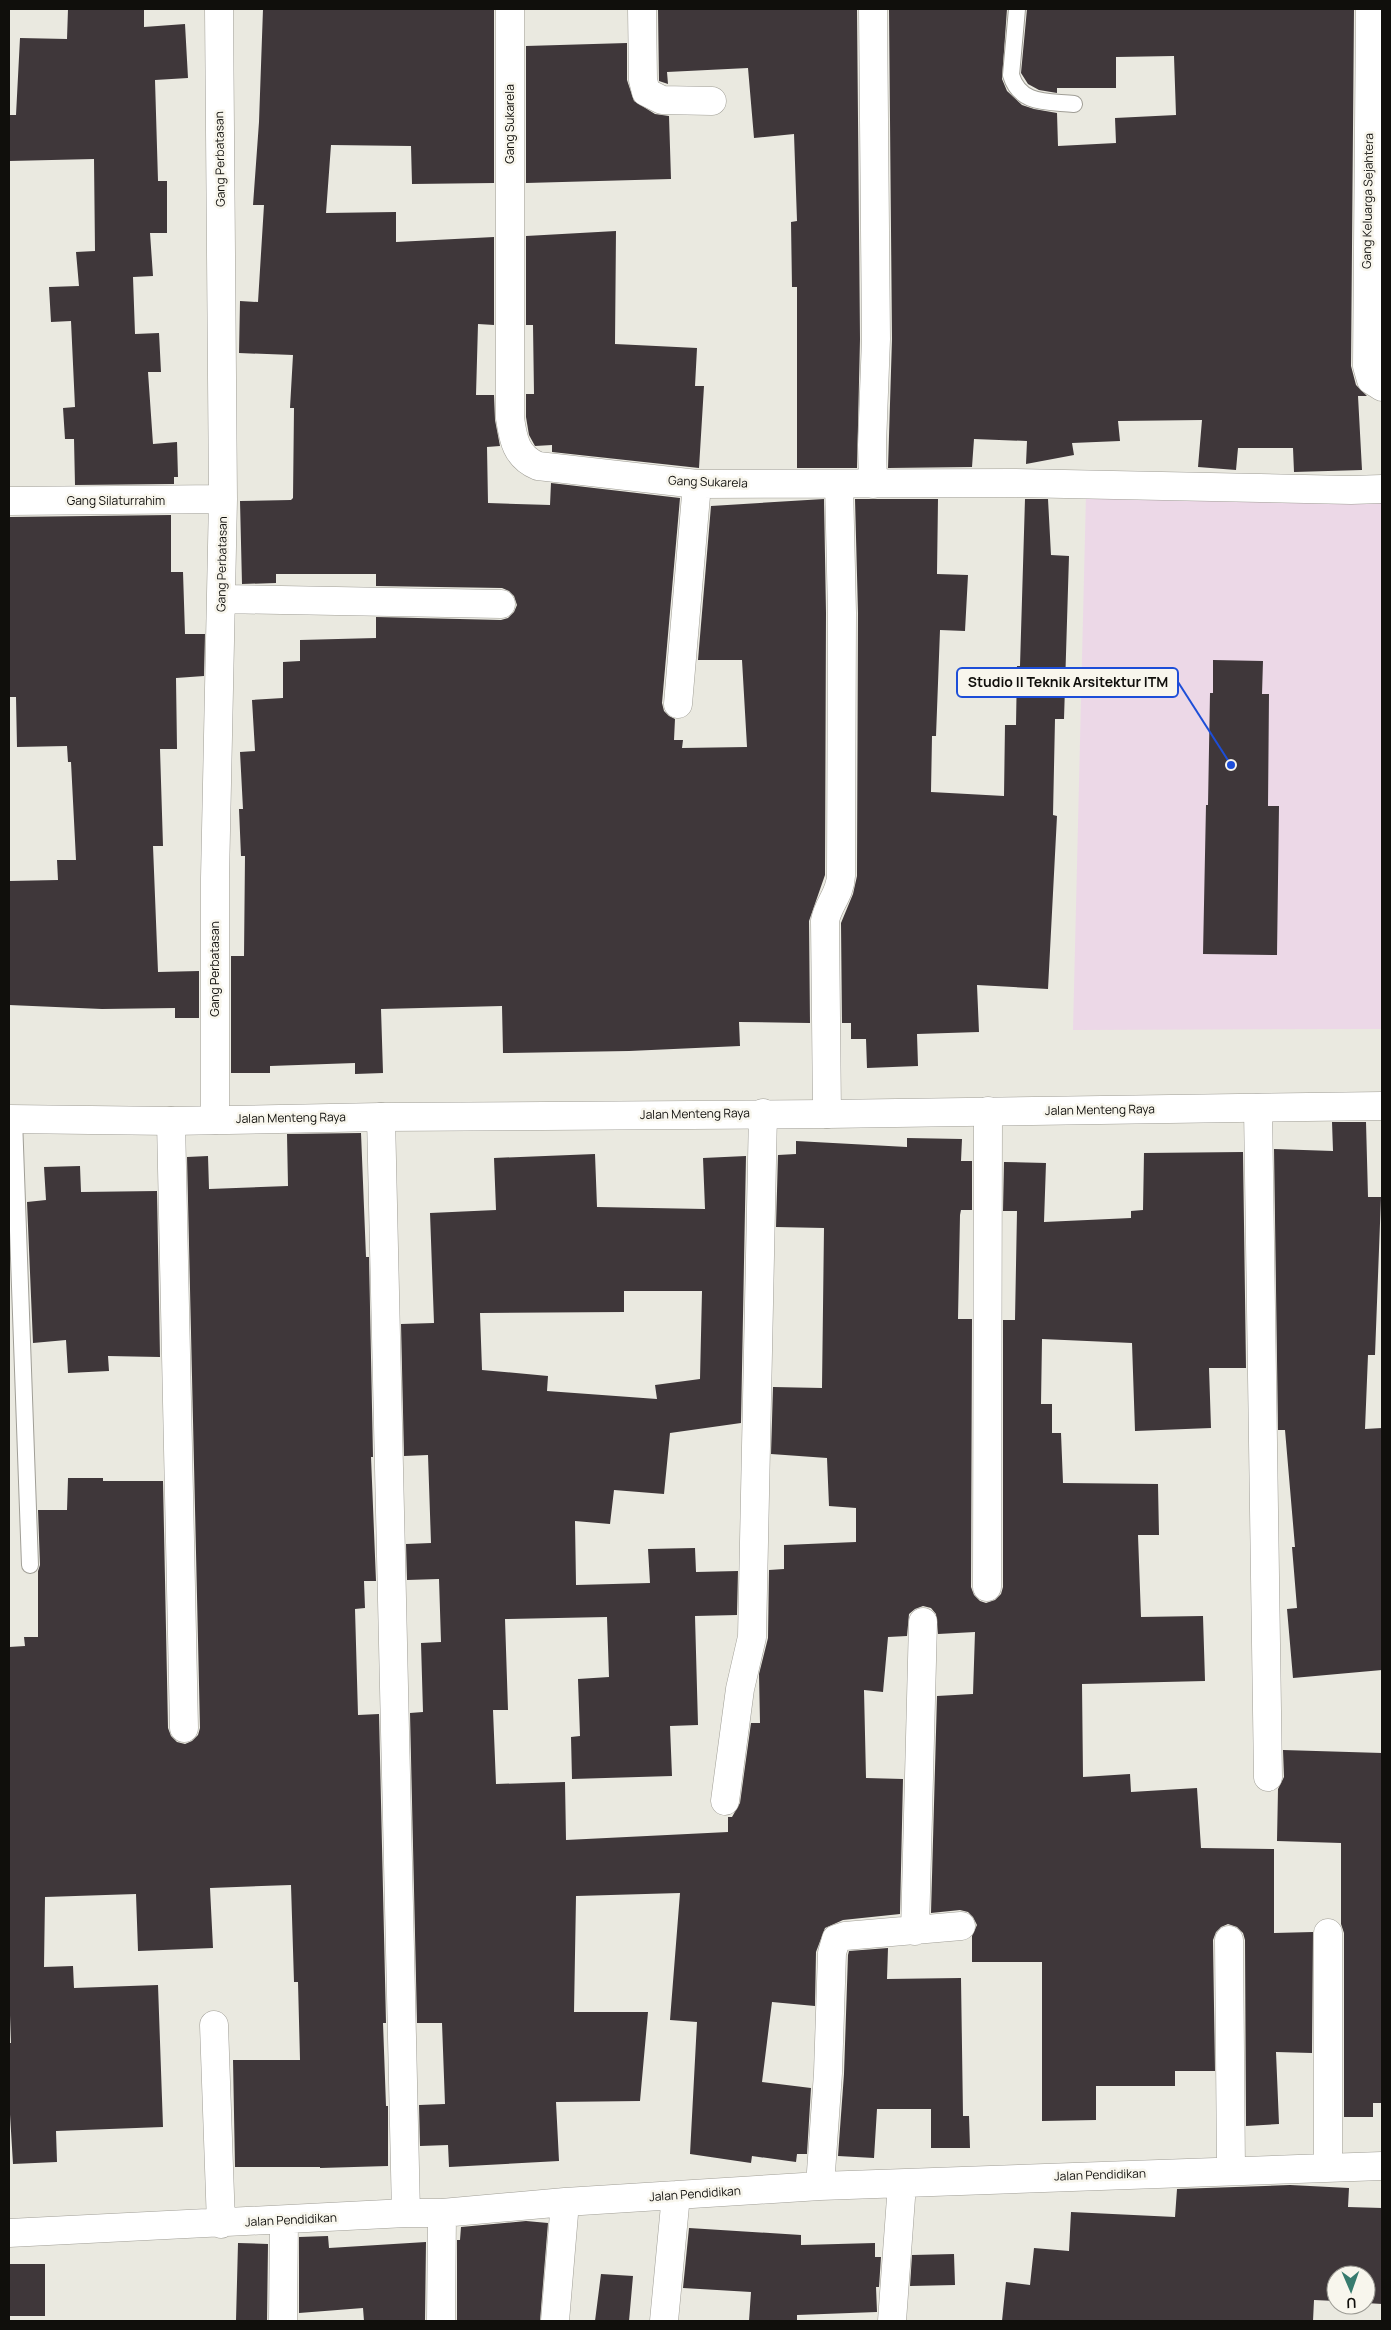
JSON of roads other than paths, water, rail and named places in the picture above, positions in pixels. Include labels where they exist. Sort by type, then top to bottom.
[{"type":"street","name":"Gang Perbatasan","points":[[215,1120],[215,878],[223,499],[219,9]]},
{"type":"street","name":"Gang Sukarela","points":[[510,9],[510,418],[513,441],[519,452],[528,462],[538,466],[696,484],[1015,483],[1351,490],[1382,489]]},
{"type":"street","points":[[642,9],[646,92],[662,100],[712,101]]},
{"type":"street","points":[[873,9],[876,338],[872,445],[873,484]]},
{"type":"street","name":"Gang Keluarga Sejahtera","points":[[1370,9],[1366,366],[1371,380],[1382,387]]},
{"type":"street","points":[[678,704],[696,484]]},
{"type":"street","points":[[827,1114],[825,921],[826,913],[838,895],[841,876],[842,613],[839,484]]},
{"type":"street","name":"Gang Silaturrahim","points":[[9,501],[223,499]]},
{"type":"street","points":[[221,599],[501,604]]},
{"type":"street","name":"Jalan Menteng Raya","points":[[11,1119],[171,1121],[381,1116],[827,1114],[1382,1106]]},
{"type":"street","points":[[1258,1108],[1268,1778]]},
{"type":"street","points":[[986,1587],[988,1111]]},
{"type":"street","points":[[725,1801],[740,1689],[752,1637],[763,1113]]},
{"type":"street","points":[[381,1116],[406,2213]]},
{"type":"street","points":[[171,1121],[184,1728]]},
{"type":"street","points":[[915,1931],[923,1622]]},
{"type":"street","points":[[820,2186],[828,2073],[832,1953],[836,1939],[845,1936],[961,1926]]},
{"type":"street","points":[[1328,1933],[1328,2167]]},
{"type":"street","points":[[1229,1940],[1231,2170]]},
{"type":"street","points":[[214,2025],[221,2224]]},
{"type":"street","name":"Jalan Pendidikan","points":[[9,2233],[221,2224],[406,2213],[442,2213],[565,2202],[820,2186],[1382,2166]]},
{"type":"street","points":[[892,2321],[902,2184]]},
{"type":"street","points":[[664,2321],[676,2195]]},
{"type":"street","points":[[555,2321],[565,2202]]},
{"type":"street","points":[[441,2321],[442,2213]]},
{"type":"street","points":[[283,2321],[284,2220]]},
{"type":"lane","points":[[1017,9],[1011,75],[1018,91],[1032,99],[1074,104]]},
{"type":"lane","points":[[11,1119],[30,1566]]},
{"type":"place","name":"Studio II Teknik Arsitektur ITM","points":[[1231,765]]}]
